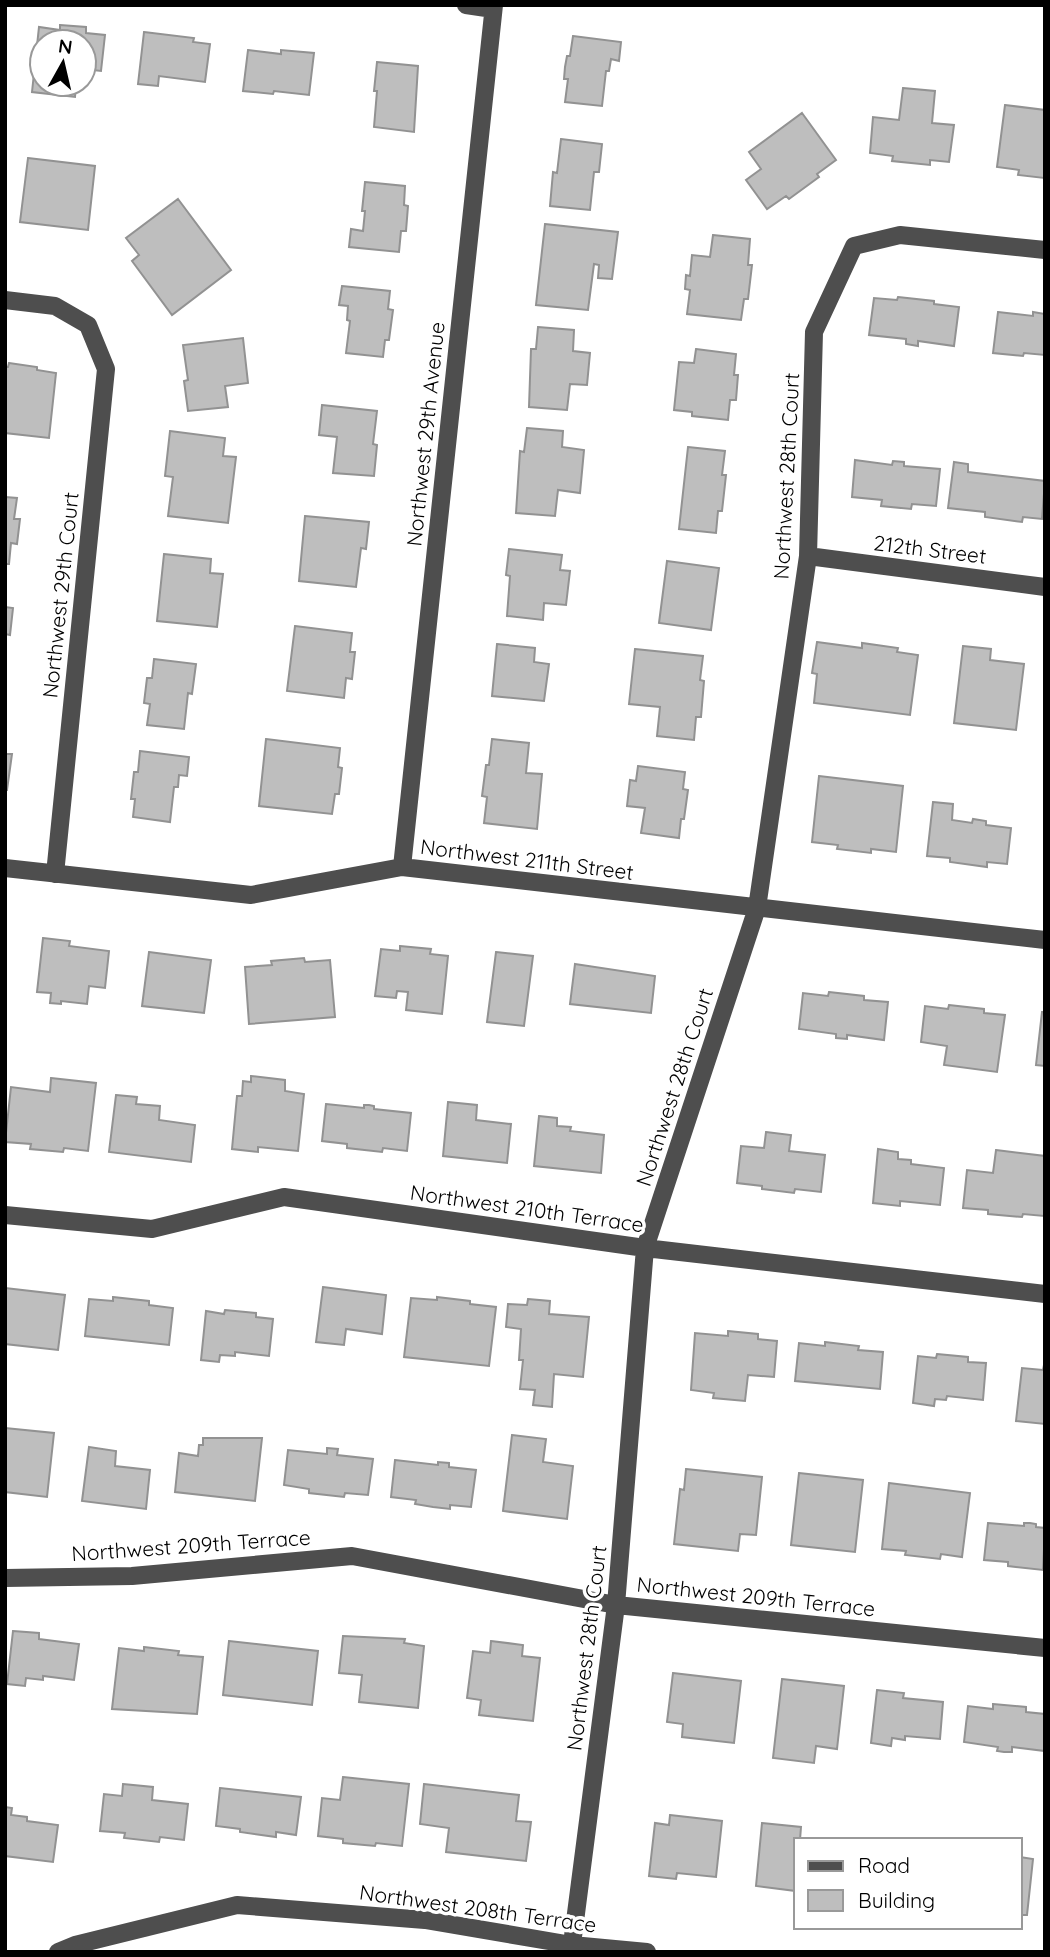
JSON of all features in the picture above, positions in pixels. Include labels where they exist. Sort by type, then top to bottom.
[{"type":"street","points":[[466,5],[494,7]]},
{"type":"street","name":"Northwest 29th Avenue","points":[[402,867],[494,7]]},
{"type":"street","name":"Northwest 28th Court","points":[[571,1948],[616,1605],[645,1248],[757,908],[808,556],[814,332],[854,246],[901,234],[1045,250]]},
{"type":"street","name":"Northwest 29th Court","points":[[5,300],[55,306],[88,325],[106,369],[55,874]]},
{"type":"street","name":"212th Street","points":[[808,556],[1045,587]]},
{"type":"street","name":"Northwest 211th Street","points":[[5,868],[251,895],[402,867],[1045,940]]},
{"type":"street","name":"Northwest 210th Terrace","points":[[5,1215],[152,1228],[284,1197],[645,1248],[1045,1294]]},
{"type":"street","name":"Northwest 209th Terrace","points":[[5,1578],[132,1576],[352,1556],[616,1605],[1045,1648]]},
{"type":"street","name":"Northwest 208th Terrace","points":[[58,1952],[75,1945],[237,1905],[425,1920],[571,1948],[647,1952]]},
{"type":"building","points":[[60,25],[86,27],[86,28],[60,28]]},
{"type":"building","points":[[144,32],[194,38],[193,42],[210,44],[205,82],[159,76],[158,86],[138,84]]},
{"type":"building","points":[[98,34],[105,35],[101,71],[98,71]]},
{"type":"building","points":[[573,36],[621,42],[619,61],[611,59],[609,71],[606,71],[602,106],[565,102],[568,79],[564,79],[565,67]]},
{"type":"building","points":[[248,50],[281,54],[281,50],[314,53],[309,95],[243,91]]},
{"type":"building","points":[[377,62],[418,66],[414,132],[374,127]]},
{"type":"building","points":[[903,88],[935,91],[932,123],[954,125],[949,162],[930,160],[930,165],[892,161],[893,156],[870,153],[873,117],[899,120]]},
{"type":"building","points":[[1005,105],[1045,110],[1044,178],[1018,175],[1019,170],[997,167]]},
{"type":"building","points":[[802,113],[836,160],[817,174],[819,177],[789,199],[786,196],[767,209],[746,180],[761,169],[749,152]]},
{"type":"building","points":[[561,139],[602,144],[599,172],[594,172],[590,210],[550,206],[553,172],[557,173]]},
{"type":"building","points":[[28,158],[95,166],[88,230],[20,222]]},
{"type":"building","points":[[365,182],[405,186],[404,205],[408,206],[406,231],[401,231],[399,252],[349,247],[351,229],[363,231]]},
{"type":"building","points":[[178,199],[231,270],[172,315],[132,261],[139,255],[126,238]]},
{"type":"building","points":[[545,224],[618,232],[612,279],[598,278],[599,265],[594,264],[588,310],[536,305]]},
{"type":"building","points":[[713,235],[750,239],[748,265],[752,265],[748,299],[744,299],[741,320],[687,314],[690,290],[685,289],[686,275],[690,276],[692,255],[710,257]]},
{"type":"building","points":[[342,286],[390,291],[388,309],[393,310],[389,340],[385,340],[383,357],[346,353],[350,321],[347,320],[348,306],[339,305]]},
{"type":"building","points":[[898,297],[959,307],[954,346],[918,341],[918,346],[906,344],[906,339],[869,335],[874,298],[897,300]]},
{"type":"building","points":[[998,312],[1033,316],[1033,312],[1045,314],[1045,355],[993,353]]},
{"type":"building","points":[[538,327],[574,330],[573,351],[590,353],[587,385],[570,384],[567,410],[529,407],[531,349],[536,349]]},
{"type":"building","points":[[243,338],[248,383],[225,386],[228,407],[188,411],[184,381],[188,380],[183,345]]},
{"type":"building","points":[[696,349],[736,354],[736,400],[730,400],[728,420],[692,416],[692,412],[674,410],[679,362],[694,363]]},
{"type":"building","points":[[9,363],[56,373],[49,438],[5,433],[5,367],[8,367]]},
{"type":"building","points":[[322,405],[377,411],[373,444],[377,445],[374,476],[333,473],[337,437],[319,435]]},
{"type":"building","points":[[527,428],[563,431],[562,447],[584,450],[580,493],[558,490],[555,516],[516,513],[520,451],[524,452]]},
{"type":"building","points":[[170,431],[225,438],[223,456],[236,457],[228,523],[168,516],[173,477],[165,476]]},
{"type":"building","points":[[688,447],[725,451],[722,475],[726,475],[722,511],[718,511],[716,533],[679,529]]},
{"type":"building","points":[[855,460],[892,465],[893,461],[904,462],[904,466],[940,469],[936,506],[912,504],[911,509],[881,506],[882,500],[852,497]]},
{"type":"building","points":[[954,462],[968,464],[968,472],[1045,481],[1042,519],[1023,517],[1022,522],[985,517],[985,512],[948,508]]},
{"type":"building","points":[[5,497],[17,498],[14,519],[20,519],[17,544],[11,543],[9,564],[5,564]]},
{"type":"building","points":[[305,516],[369,522],[366,549],[361,548],[356,587],[299,581]]},
{"type":"building","points":[[509,549],[562,555],[560,570],[570,571],[566,605],[544,603],[543,620],[507,616],[510,576],[506,575]]},
{"type":"building","points":[[164,554],[211,559],[210,573],[223,574],[217,627],[157,621]]},
{"type":"building","points":[[667,561],[719,568],[711,630],[659,623]]},
{"type":"building","points":[[5,607],[13,608],[10,635],[5,634]]},
{"type":"building","points":[[295,626],[352,633],[350,652],[355,652],[352,679],[346,678],[344,698],[287,691]]},
{"type":"building","points":[[817,642],[862,648],[862,643],[898,648],[897,652],[918,655],[910,715],[814,703],[817,674],[812,673]]},
{"type":"building","points":[[497,644],[535,648],[534,662],[549,664],[544,701],[492,696]]},
{"type":"building","points":[[963,646],[991,649],[990,660],[1024,664],[1016,730],[954,723]]},
{"type":"building","points":[[635,649],[703,656],[700,680],[704,681],[701,717],[696,717],[694,740],[657,736],[660,707],[629,704]]},
{"type":"building","points":[[154,659],[196,664],[192,694],[188,693],[184,729],[147,725],[150,704],[144,703],[147,678],[152,678]]},
{"type":"building","points":[[266,739],[340,748],[338,767],[342,768],[339,794],[335,794],[332,814],[259,806]]},
{"type":"building","points":[[492,739],[529,743],[526,773],[542,774],[537,829],[484,823],[487,797],[482,796]]},
{"type":"building","points":[[140,751],[189,757],[187,776],[179,775],[178,787],[174,787],[170,822],[133,817],[135,799],[131,799]]},
{"type":"building","points":[[5,754],[12,754],[7,790],[5,790]]},
{"type":"building","points":[[638,766],[685,772],[683,789],[688,790],[679,838],[641,833],[645,808],[627,806],[630,780],[636,781]]},
{"type":"building","points":[[819,776],[903,786],[896,852],[871,849],[871,853],[837,849],[838,845],[812,842]]},
{"type":"building","points":[[933,802],[953,804],[952,820],[972,823],[973,819],[986,821],[986,825],[1011,828],[1007,864],[987,862],[987,867],[950,862],[950,858],[927,856]]},
{"type":"building","points":[[43,938],[70,941],[69,946],[109,951],[105,988],[89,986],[87,1004],[61,1001],[61,1004],[50,1003],[51,993],[37,992]]},
{"type":"building","points":[[400,946],[431,949],[430,954],[448,956],[442,1014],[406,1010],[408,992],[397,991],[396,998],[375,996],[381,949],[400,951]]},
{"type":"building","points":[[149,952],[211,960],[204,1013],[142,1006]]},
{"type":"building","points":[[496,952],[533,956],[524,1026],[487,1022]]},
{"type":"building","points":[[304,958],[305,962],[330,960],[335,1017],[249,1024],[245,967]]},
{"type":"building","points":[[575,964],[655,976],[651,1013],[570,1004]]},
{"type":"building","points":[[829,992],[888,1002],[884,1040],[847,1035],[847,1039],[836,1038],[836,1034],[799,1029],[803,993],[828,996]]},
{"type":"building","points":[[949,1005],[984,1009],[984,1013],[1005,1015],[997,1072],[944,1065],[947,1046],[921,1042],[925,1006],[948,1009]]},
{"type":"building","points":[[1042,1012],[1045,1012],[1045,1066],[1036,1065]]},
{"type":"building","points":[[251,1076],[285,1080],[285,1091],[304,1094],[298,1151],[258,1147],[258,1152],[232,1149],[237,1096],[242,1096],[243,1081],[251,1082]]},
{"type":"building","points":[[51,1078],[96,1083],[88,1151],[64,1148],[63,1152],[30,1149],[31,1144],[5,1142],[11,1087],[50,1092]]},
{"type":"building","points":[[116,1095],[137,1097],[136,1104],[160,1106],[159,1120],[195,1125],[191,1162],[109,1152]]},
{"type":"building","points":[[448,1102],[477,1105],[476,1120],[511,1124],[507,1163],[443,1156]]},
{"type":"building","points":[[326,1104],[364,1108],[364,1105],[369,1105],[374,1106],[374,1109],[411,1113],[407,1151],[383,1148],[382,1152],[347,1148],[347,1144],[322,1141]]},
{"type":"building","points":[[539,1116],[557,1118],[557,1126],[571,1127],[570,1131],[604,1135],[601,1173],[534,1166]]},
{"type":"building","points":[[766,1132],[791,1135],[789,1151],[825,1155],[821,1192],[795,1189],[794,1193],[737,1183],[741,1146],[764,1148]]},
{"type":"building","points":[[878,1149],[898,1152],[898,1159],[911,1160],[911,1164],[944,1168],[940,1205],[900,1201],[900,1206],[873,1203]]},
{"type":"building","points":[[996,1150],[1045,1156],[1044,1216],[988,1214],[988,1210],[963,1208],[967,1170],[993,1173]]},
{"type":"building","points":[[323,1287],[386,1295],[382,1334],[346,1329],[344,1345],[316,1342]]},
{"type":"building","points":[[5,1288],[65,1295],[58,1350],[5,1344]]},
{"type":"building","points":[[113,1297],[149,1301],[149,1305],[173,1308],[169,1345],[85,1336],[89,1299],[113,1301]]},
{"type":"building","points":[[437,1297],[496,1307],[489,1366],[404,1357],[411,1298],[437,1300]]},
{"type":"building","points":[[528,1299],[550,1301],[549,1314],[589,1317],[583,1377],[554,1374],[552,1407],[533,1405],[535,1390],[520,1389],[523,1360],[519,1360],[521,1329],[506,1327],[508,1304],[527,1305]]},
{"type":"building","points":[[225,1310],[256,1313],[256,1317],[273,1319],[269,1356],[235,1352],[235,1356],[220,1355],[219,1362],[201,1360],[206,1311],[224,1314]]},
{"type":"building","points":[[728,1331],[758,1334],[758,1339],[777,1341],[774,1377],[748,1375],[745,1401],[713,1398],[714,1393],[691,1390],[695,1333],[728,1336]]},
{"type":"building","points":[[825,1342],[859,1346],[858,1350],[883,1352],[880,1389],[795,1381],[799,1343],[825,1346]]},
{"type":"building","points":[[937,1354],[968,1357],[968,1362],[986,1363],[983,1400],[947,1396],[946,1400],[935,1399],[934,1406],[913,1403],[918,1356],[936,1358]]},
{"type":"building","points":[[1044,1365],[1045,1424],[1016,1421],[1022,1368],[1043,1370]]},
{"type":"building","points":[[5,1428],[54,1433],[47,1497],[5,1492]]},
{"type":"building","points":[[512,1435],[546,1439],[543,1462],[573,1466],[567,1519],[503,1511]]},
{"type":"building","points":[[203,1438],[262,1438],[255,1501],[175,1492],[179,1453],[198,1456]]},
{"type":"building","points":[[89,1447],[116,1451],[115,1466],[150,1470],[146,1509],[82,1501]]},
{"type":"building","points":[[327,1448],[338,1449],[337,1455],[373,1459],[368,1495],[345,1493],[344,1497],[309,1493],[309,1489],[284,1485],[288,1450],[327,1454]]},
{"type":"building","points":[[395,1460],[438,1465],[438,1462],[449,1463],[449,1467],[476,1470],[471,1507],[433,1507],[415,1504],[416,1500],[391,1497]]},
{"type":"building","points":[[686,1469],[762,1477],[756,1535],[740,1534],[738,1551],[674,1544],[680,1489],[684,1490]]},
{"type":"building","points":[[799,1473],[863,1480],[855,1552],[791,1545]]},
{"type":"building","points":[[889,1483],[970,1493],[962,1557],[941,1554],[940,1559],[905,1555],[906,1551],[882,1549]]},
{"type":"building","points":[[988,1523],[1024,1526],[1024,1523],[1030,1523],[1045,1528],[1043,1570],[984,1560]]},
{"type":"building","points":[[13,1631],[39,1633],[39,1639],[79,1644],[74,1680],[43,1676],[43,1680],[26,1678],[25,1686],[7,1684]]},
{"type":"building","points":[[343,1636],[405,1639],[404,1643],[424,1646],[418,1708],[359,1702],[362,1675],[339,1673]]},
{"type":"building","points":[[229,1641],[318,1651],[312,1705],[223,1695]]},
{"type":"building","points":[[491,1641],[523,1645],[522,1656],[540,1658],[533,1721],[479,1715],[481,1700],[467,1698],[473,1651],[490,1653]]},
{"type":"building","points":[[144,1647],[179,1651],[178,1655],[203,1657],[197,1714],[112,1709],[119,1648],[144,1651]]},
{"type":"building","points":[[673,1673],[741,1681],[734,1743],[682,1737],[683,1724],[667,1722]]},
{"type":"building","points":[[782,1679],[844,1686],[837,1749],[816,1746],[814,1763],[773,1758]]},
{"type":"building","points":[[877,1690],[904,1693],[903,1698],[943,1702],[940,1739],[905,1736],[905,1740],[892,1738],[891,1746],[871,1743]]},
{"type":"building","points":[[993,1704],[1026,1707],[1026,1712],[1045,1714],[1045,1751],[1012,1747],[1012,1752],[1004,1752],[997,1751],[998,1747],[964,1742],[968,1706],[993,1709]]},
{"type":"building","points":[[343,1777],[409,1784],[402,1846],[343,1843],[343,1839],[318,1836],[322,1798],[340,1800]]},
{"type":"building","points":[[123,1784],[153,1787],[152,1800],[188,1804],[184,1840],[160,1837],[159,1842],[124,1838],[125,1833],[100,1831],[104,1794],[122,1796]]},
{"type":"building","points":[[424,1784],[519,1795],[516,1821],[531,1822],[526,1861],[446,1852],[449,1828],[420,1824]]},
{"type":"building","points":[[220,1788],[301,1797],[296,1835],[276,1832],[276,1837],[216,1826]]},
{"type":"building","points":[[5,1807],[12,1808],[11,1815],[27,1817],[27,1821],[58,1825],[53,1862],[5,1856]]},
{"type":"building","points":[[670,1815],[722,1821],[716,1877],[677,1873],[676,1879],[649,1876],[655,1823],[669,1825]]},
{"type":"building","points":[[762,1823],[801,1827],[800,1838],[794,1838],[794,1891],[756,1886]]},
{"type":"building","points":[[1022,1857],[1033,1859],[1027,1915],[1022,1915]]}]
